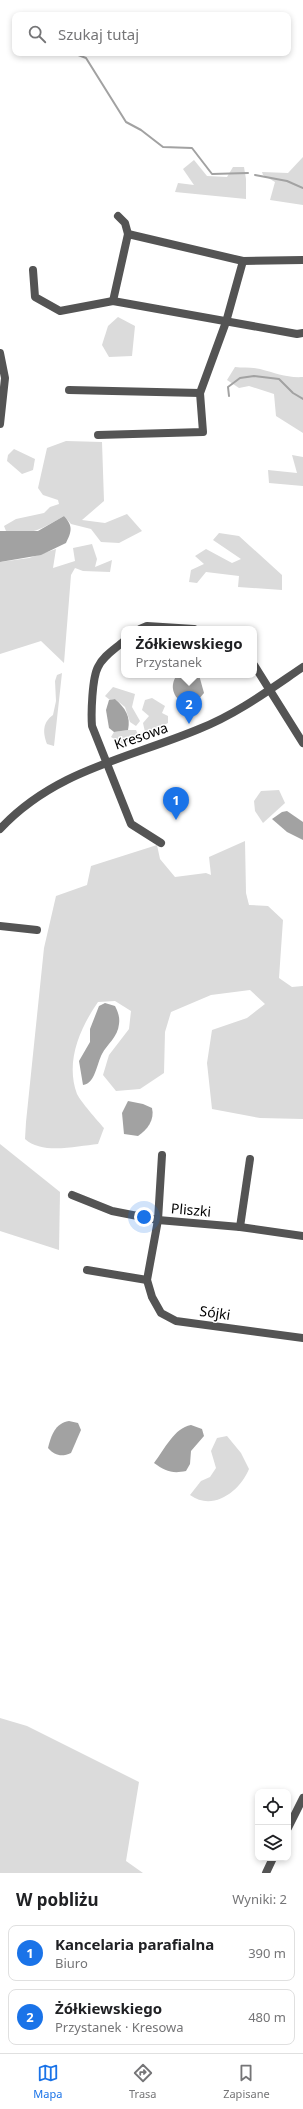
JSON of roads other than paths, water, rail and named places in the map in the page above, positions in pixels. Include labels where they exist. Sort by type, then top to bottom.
[{"type":"street","points":[[113,301],[128,234],[125,223],[118,216]]},
{"type":"street","points":[[128,234],[243,261],[303,260]]},
{"type":"street","points":[[98,435],[203,432],[200,393],[226,322],[243,261]]},
{"type":"street","points":[[33,270],[35,297],[60,311],[113,301],[297,334],[303,333]]},
{"type":"street","points":[[0,354],[5,378],[0,424]]},
{"type":"street","points":[[69,390],[200,393]]},
{"type":"street","name":"Kresowa","points":[[105,762],[92,726],[91,713],[97,668],[104,658],[121,644]]},
{"type":"street","name":"Kresowa","points":[[0,829],[23,807],[44,791],[105,762],[199,729],[248,705],[303,667]]},
{"type":"street","points":[[257,670],[303,743]]},
{"type":"street","points":[[105,762],[131,824],[161,843]]},
{"type":"street","points":[[0,926],[37,930]]},
{"type":"street","name":"Sójki","points":[[162,1156],[158,1220],[147,1280],[152,1297],[161,1313],[176,1321],[303,1338]]},
{"type":"street","points":[[240,1227],[250,1159]]},
{"type":"street","name":"Pliszki","points":[[72,1195],[112,1211],[158,1220],[240,1227],[303,1236]]},
{"type":"street","points":[[87,1270],[147,1280]]},
{"type":"street","points":[[290,1825],[303,1798]]},
{"type":"street","points":[[266,1873],[272,1861]]},
{"type":"waterway","points":[[81,56],[86,58],[126,122],[141,130],[163,147],[192,148],[212,174],[248,173]]},
{"type":"waterway","points":[[255,175],[287,181],[303,188]]},
{"type":"waterway","points":[[229,396],[228,387],[240,378],[254,376],[279,379],[293,393],[303,399]]},
{"type":"place","name":"Żółkiewskiego","points":[[189,724]]},
{"type":"place","name":"Kancelaria parafialna","points":[[176,820]]}]
